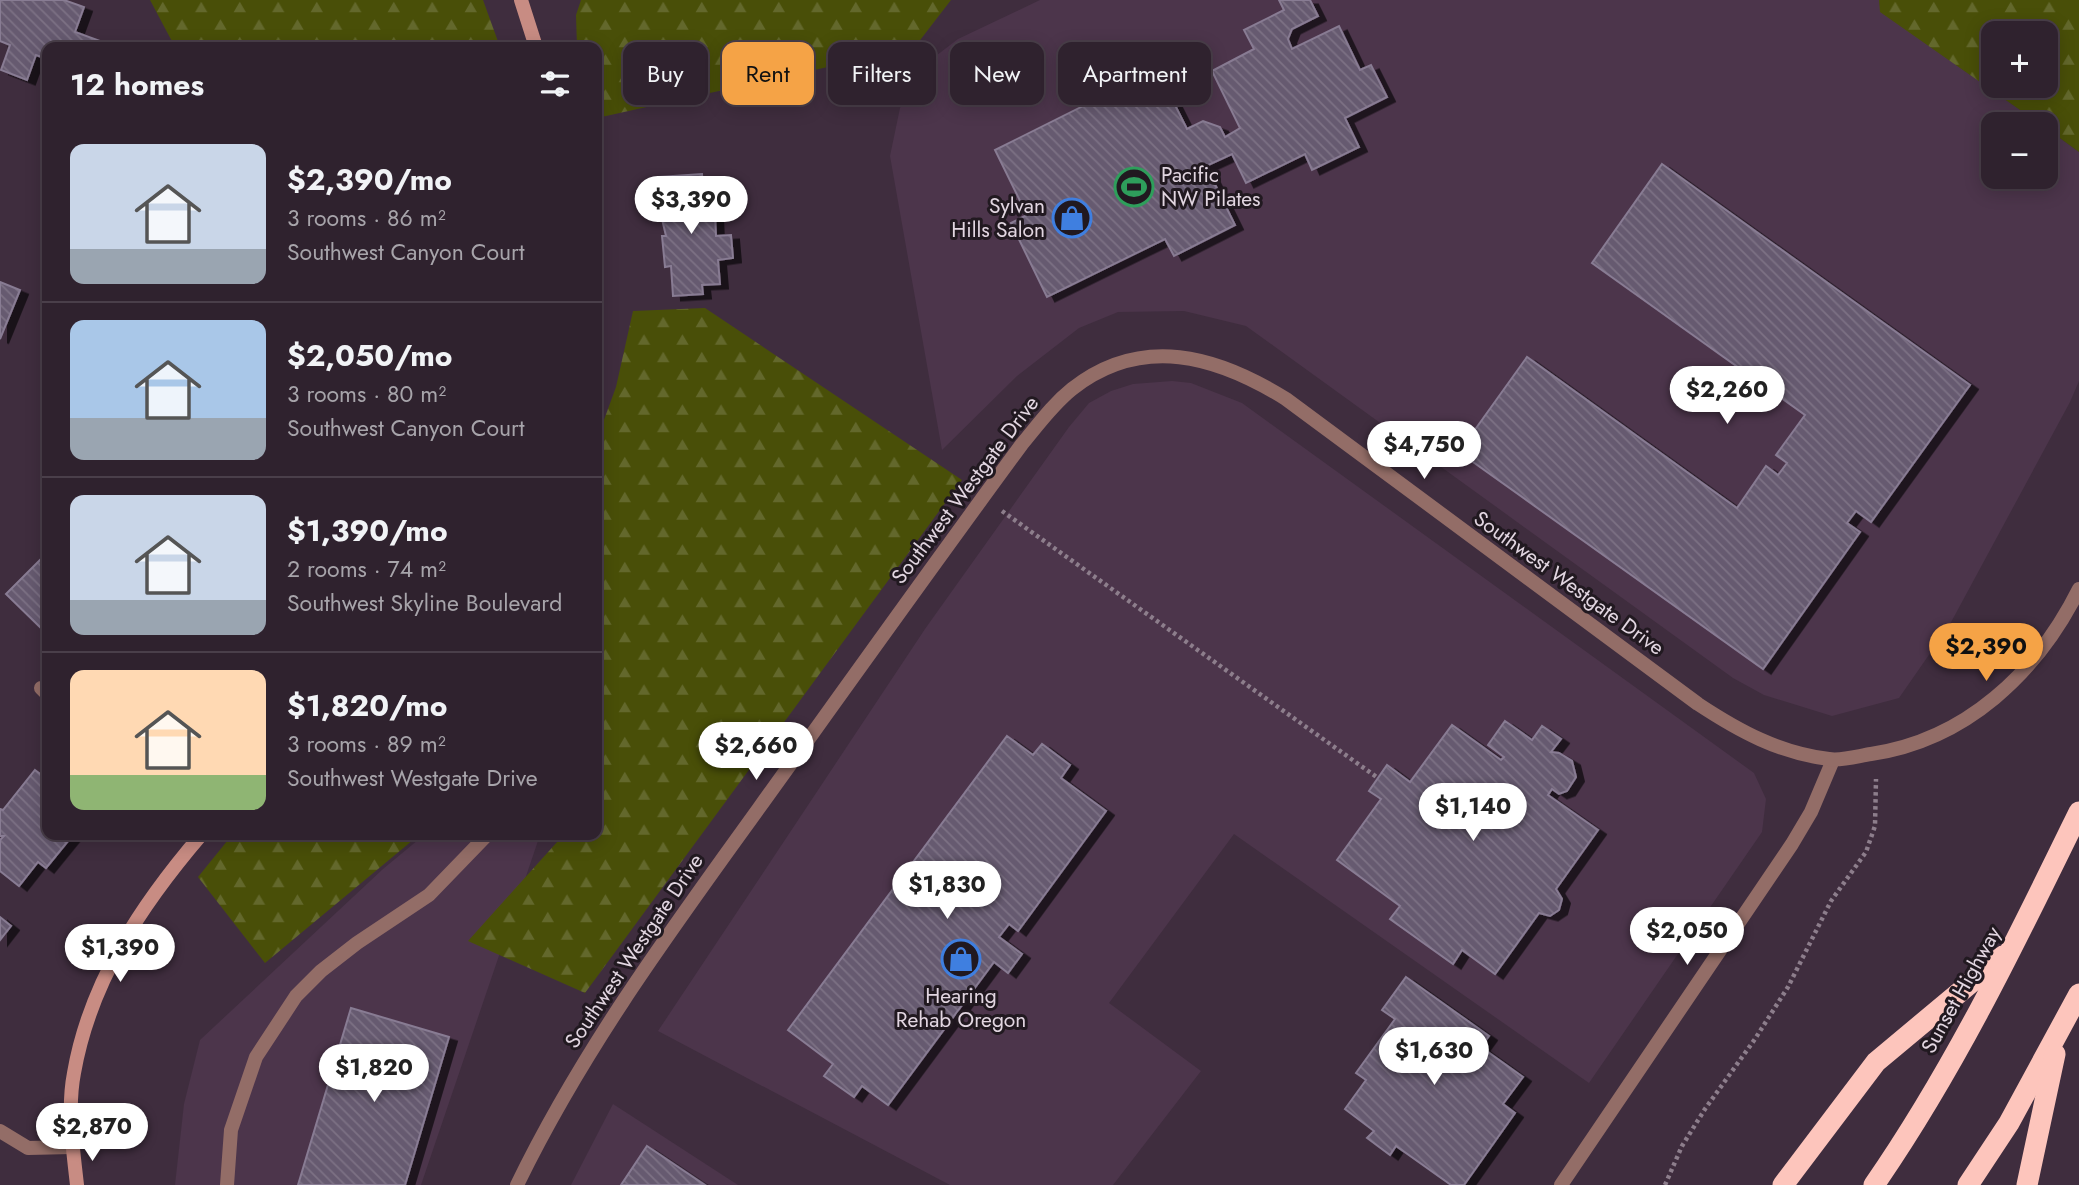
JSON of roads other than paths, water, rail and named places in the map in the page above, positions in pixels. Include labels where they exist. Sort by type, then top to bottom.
[{"type":"highway","name":"Sunset Highway","points":[[1874,1185],[1929,1099],[2013,947],[2079,812]]},
{"type":"highway","points":[[1783,1185],[1876,1062],[2013,947]]},
{"type":"highway","points":[[1968,1185],[2008,1123],[2079,995]]},
{"type":"highway","points":[[2027,1185],[2060,1032]]},
{"type":"main road","points":[[521,0],[534,42]]},
{"type":"main road","points":[[77,1185],[72,1147],[73,1074],[81,1041],[105,974],[150,898],[194,840]]},
{"type":"street","name":"Southwest Westgate Drive","points":[[517,1185],[564,1093],[644,970],[1022,444],[1050,409],[1073,389],[1096,373],[1121,362],[1151,357],[1196,358],[1216,363],[1257,381],[1698,704],[1765,743],[1802,754],[1833,760],[1898,750],[1957,726],[1987,706],[2015,681],[2055,630],[2079,589]]},
{"type":"street","points":[[1561,1185],[1792,844],[1811,812],[1833,760]]},
{"type":"street","points":[[227,1185],[231,1130],[256,1057],[296,996],[321,971],[357,943],[429,895],[482,840]]},
{"type":"street","points":[[0,1130],[28,1148],[72,1147]]},
{"type":"place","name":"Pacific NW Pilates","points":[[1134,187]]},
{"type":"place","name":"Sylvan Hills Salon","points":[[1072,218]]},
{"type":"place","name":"Hearing Rehab Oregon","points":[[961,959]]}]
